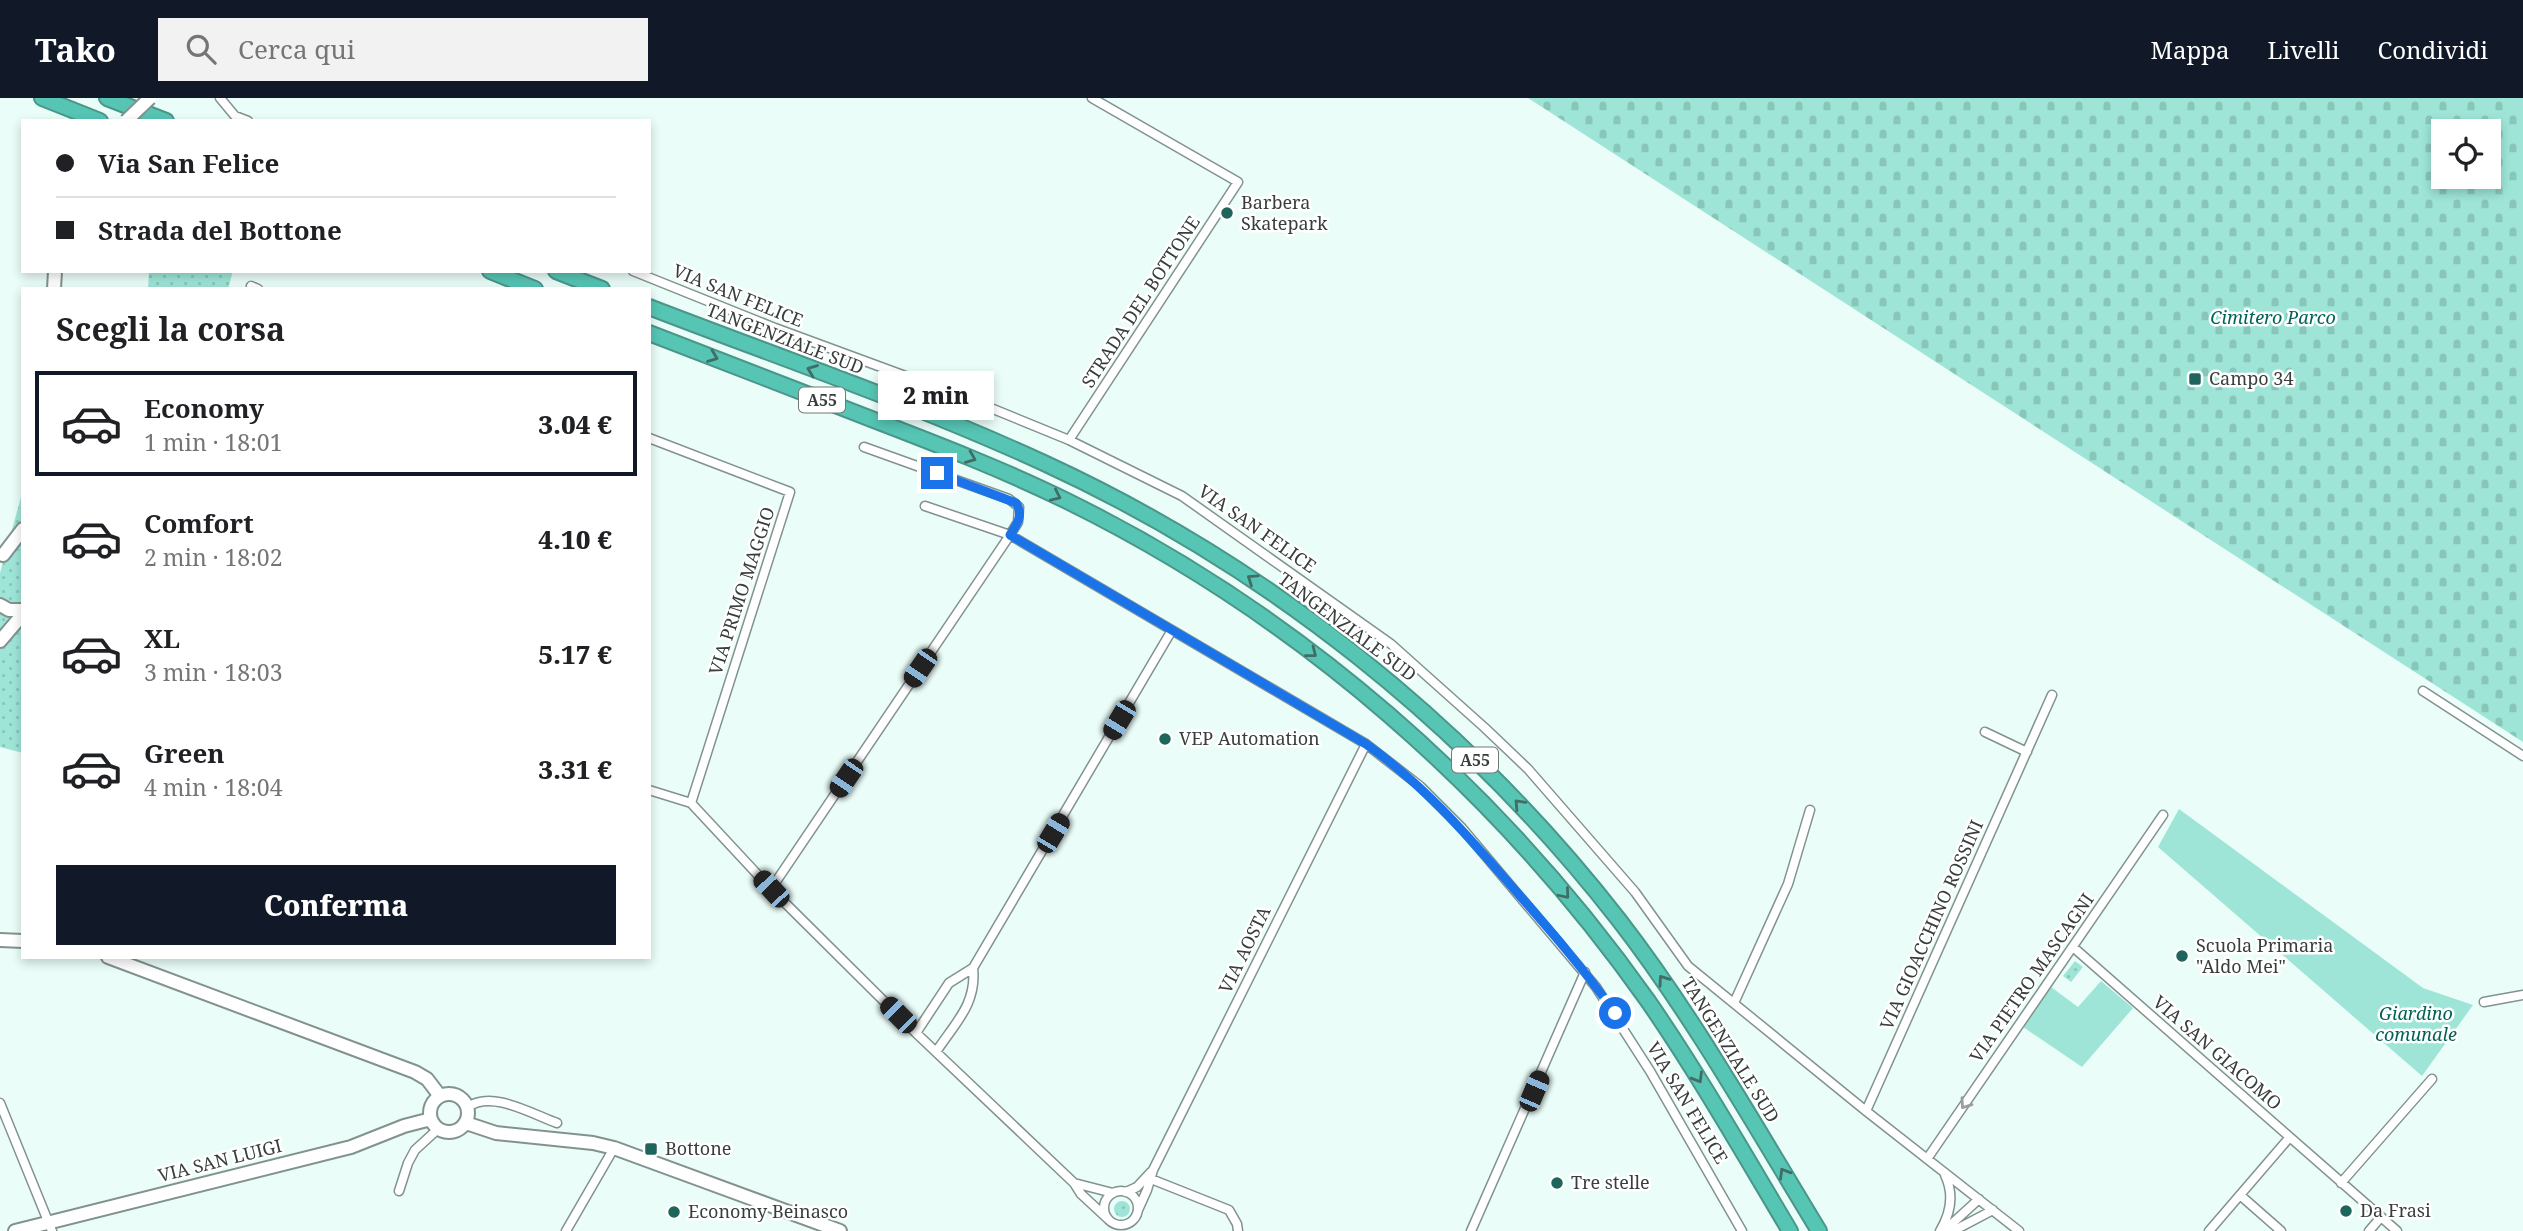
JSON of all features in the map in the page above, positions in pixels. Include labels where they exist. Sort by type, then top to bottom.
[{"type":"highway","points":[[41,98],[95,119]]},
{"type":"highway","points":[[107,98],[161,119]]},
{"type":"highway","points":[[495,273],[530,287]]},
{"type":"highway","points":[[561,273],[596,287]]},
{"type":"highway","name":"TANGENZIALE SUD","points":[[651,308],[977,434],[1087,484],[1225,562],[1353,653],[1437,723],[1542,829],[1593,888],[1644,954],[1699,1034],[1819,1231]]},
{"type":"highway","name":"A55","points":[[651,334],[994,467],[1070,502],[1212,583],[1258,613],[1336,671],[1416,738],[1464,784],[1532,855],[1593,928],[1680,1048],[1790,1231]]},
{"type":"street","points":[[128,119],[150,98]]},
{"type":"street","points":[[220,98],[235,116],[243,119]]},
{"type":"street","name":"STRADA DEL BOTTONE","points":[[1069,440],[1238,182],[1092,98]]},
{"type":"street","name":"VIA SAN FELICE","points":[[638,273],[1069,440],[1182,496],[1391,644],[1528,769],[1635,892],[1688,966],[2019,1231]]},
{"type":"street","name":"VIA PRIMO MAGGIO","points":[[651,439],[790,492],[691,803]]},
{"type":"street","points":[[771,889],[1020,517],[1016,503],[864,447]]},
{"type":"street","points":[[925,506],[1010,535]]},
{"type":"street","points":[[1,556],[21,531]]},
{"type":"street","name":"VIA SAN FELICE","points":[[1010,535],[1366,744],[1420,786],[1462,828],[1585,972],[1615,1013],[1742,1231]]},
{"type":"street","points":[[1,556],[21,552]]},
{"type":"street","points":[[0,605],[21,612]]},
{"type":"street","points":[[0,641],[21,615]]},
{"type":"street","points":[[916,1033],[949,983],[973,968],[1172,630]]},
{"type":"street","points":[[2423,691],[2523,756]]},
{"type":"street","name":"VIA GIOACCHINO ROSSINI","points":[[1866,1111],[2052,695]]},
{"type":"street","points":[[1985,733],[2027,752]]},
{"type":"street","name":"VIA AOSTA","points":[[1138,1210],[1152,1174],[1366,744]]},
{"type":"street","points":[[651,791],[691,803],[771,889],[916,1033],[1074,1183],[1081,1194],[1113,1225],[1133,1220]]},
{"type":"street","points":[[1734,1003],[1788,884],[1810,810]]},
{"type":"street","name":"VIA PIETRO MASCAGNI","points":[[1927,1159],[2163,815]]},
{"type":"street","points":[[0,940],[21,941]]},
{"type":"street","name":"VIA SAN GIACOMO","points":[[2074,947],[2397,1231]]},
{"type":"street","points":[[113,959],[415,1072],[427,1079],[440,1096]]},
{"type":"street","points":[[936,1052],[972,998],[975,984],[973,968]]},
{"type":"street","points":[[1471,1231],[1585,972]]},
{"type":"street","points":[[2484,1002],[2523,995]]},
{"type":"street","points":[[2340,1183],[2432,1079]]},
{"type":"street","points":[[399,1191],[408,1163],[434,1124],[431,1106],[440,1096],[458,1096],[468,1107],[466,1123]]},
{"type":"street","points":[[468,1107],[479,1101],[494,1100],[557,1123]]},
{"type":"street","points":[[0,1103],[51,1226]]},
{"type":"street","name":"VIA SAN LUIGI","points":[[15,1231],[51,1226],[351,1147],[404,1126],[434,1124],[452,1132],[466,1123],[495,1133],[593,1143],[614,1148],[840,1231]]},
{"type":"street","points":[[2209,1231],[2290,1138]]},
{"type":"street","points":[[566,1231],[614,1148]]},
{"type":"street","points":[[1942,1231],[1951,1201],[1944,1172]]},
{"type":"street","points":[[1152,1174],[1229,1210],[1238,1231]]},
{"type":"street","name":"VIA AOSTA","points":[[1126,1192],[1137,1187],[1152,1174]]},
{"type":"street","points":[[1074,1183],[1113,1193],[1126,1192],[1134,1197],[1138,1210],[1133,1220],[1133,1231]]},
{"type":"street","points":[[1113,1193],[1104,1205],[1113,1225]]},
{"type":"street","points":[[2240,1195],[2281,1231]]},
{"type":"street","points":[[1942,1231],[1979,1199]]},
{"type":"street","points":[[1953,1231],[1993,1210]]},
{"type":"street","points":[[2369,1231],[2381,1217]]},
{"type":"green space","name":"Cimitero Parco","points":[[1528,98],[2523,98],[2523,742]]},
{"type":"green space","points":[[149,273],[232,273],[229,287],[148,287]]},
{"type":"green space","points":[[21,497],[21,752],[0,747],[0,573]]},
{"type":"green space","name":"Giardino comunale","points":[[2179,809],[2423,988],[2473,1005],[2422,1076],[2158,847]]},
{"type":"green space","points":[[2075,961],[2083,967],[2071,982],[2063,976]]},
{"type":"green space","points":[[2101,981],[2133,1008],[2082,1067],[2023,1027],[2051,987],[2078,1007]]},
{"type":"green space","points":[[1119,1201],[1125,1201],[1130,1209],[1128,1215],[1119,1217],[1114,1212],[1114,1206]]},
{"type":"place","name":"Barbera Skatepark","points":[[1227,213]]},
{"type":"place","name":"Campo 34","points":[[2195,379]]},
{"type":"place","name":"VEP Automation","points":[[1165,739]]},
{"type":"place","name":"Scuola Primaria \"Aldo Mei\"","points":[[2182,956]]},
{"type":"place","name":"Bottone","points":[[651,1149]]},
{"type":"place","name":"Tre stelle","points":[[1557,1183]]},
{"type":"place","name":"Da Frasi","points":[[2346,1211]]},
{"type":"place","name":"Economy Beinasco","points":[[674,1212]]},
{"type":"route","points":[[937,473],[1016,503],[1020,517],[1010,535],[1366,744],[1392,763],[1420,786],[1462,828],[1577,961],[1615,1013]]}]
